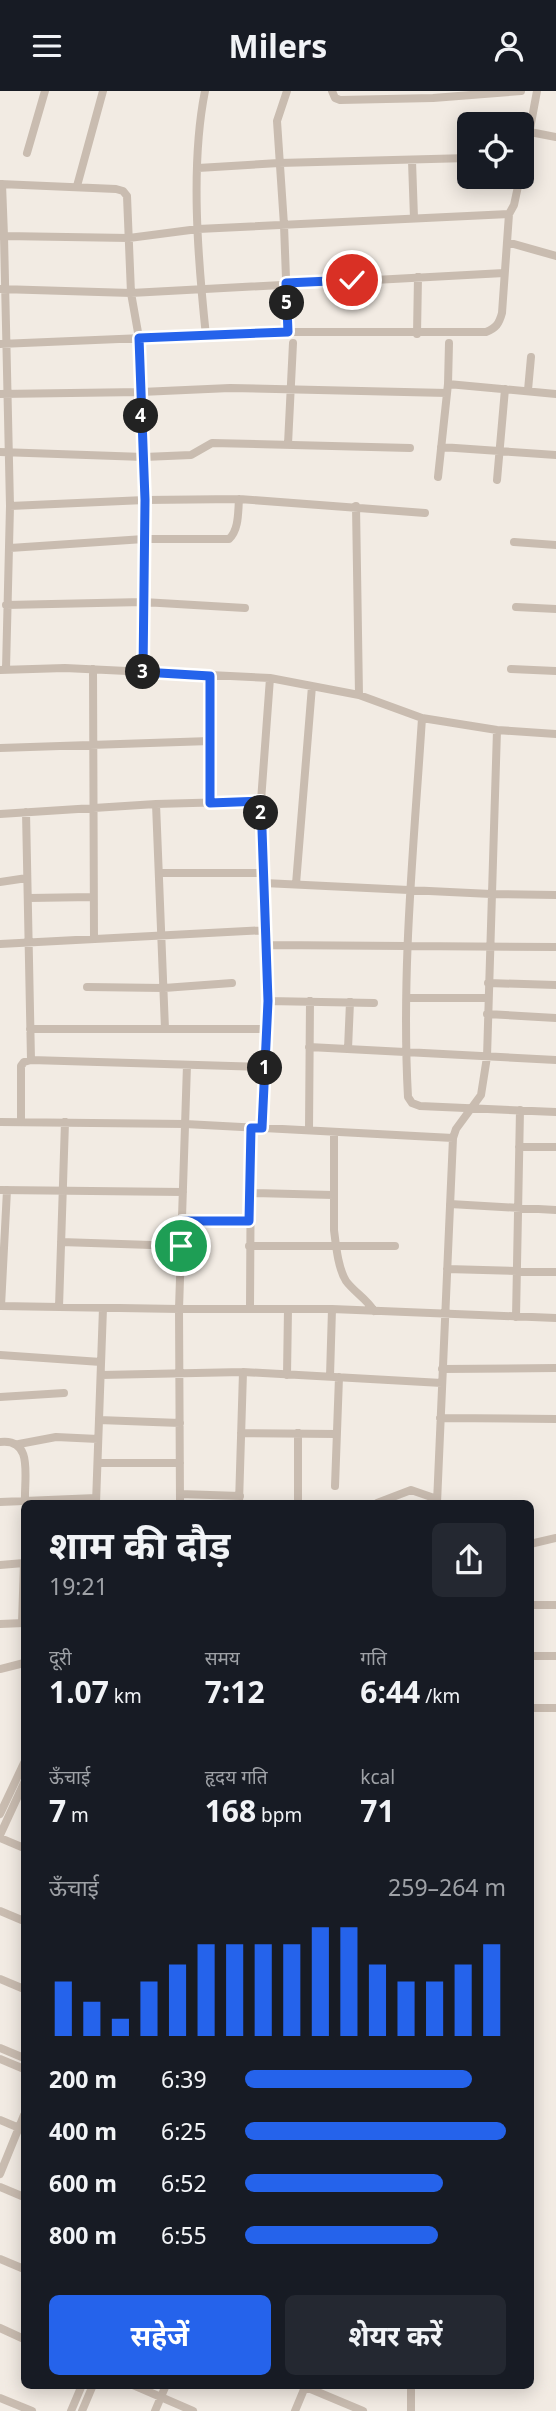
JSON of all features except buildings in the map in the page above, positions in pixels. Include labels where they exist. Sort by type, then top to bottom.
[{"type":"street","points":[[27,153],[45,91]]},
{"type":"street","points":[[77,186],[103,91]]},
{"type":"street","points":[[205,91],[197,134],[198,229],[206,336]]},
{"type":"street","points":[[287,91],[277,121],[288,332]]},
{"type":"street","points":[[332,91],[335,98],[340,100],[433,98],[521,91]]},
{"type":"street","points":[[533,112],[537,91]]},
{"type":"street","points":[[534,133],[556,137]]},
{"type":"street","points":[[198,168],[457,159]]},
{"type":"street","points":[[412,161],[414,219]]},
{"type":"street","points":[[143,672],[144,457],[139,338],[131,293],[127,196],[116,189],[1,184],[4,452],[10,548],[3,669],[93,669],[143,672],[210,676],[270,678],[359,695],[422,718],[496,730],[556,734]]},
{"type":"street","points":[[3,344],[288,332],[486,332],[494,329],[502,313],[509,214],[517,189]]},
{"type":"street","points":[[2,236],[129,238],[198,229],[509,214]]},
{"type":"street","points":[[506,242],[556,255]]},
{"type":"street","points":[[2,289],[131,293],[201,287],[505,273]]},
{"type":"street","points":[[417,334],[418,277]]},
{"type":"street","points":[[288,444],[293,343]]},
{"type":"street","points":[[438,477],[449,343]]},
{"type":"street","points":[[528,390],[531,357]]},
{"type":"street","points":[[3,394],[230,388],[505,389],[556,394]]},
{"type":"street","points":[[497,480],[505,389]]},
{"type":"street","points":[[4,452],[144,457],[191,455],[212,443],[410,448]]},
{"type":"street","points":[[441,447],[556,455]]},
{"type":"street","points":[[6,502],[239,499],[425,513]]},
{"type":"street","points":[[10,548],[144,539],[229,539],[234,535],[239,499]]},
{"type":"street","points":[[356,506],[359,695]]},
{"type":"street","points":[[514,542],[556,545]]},
{"type":"street","points":[[6,605],[143,602],[245,608]]},
{"type":"street","points":[[516,607],[556,610]]},
{"type":"street","points":[[93,669],[93,939]]},
{"type":"street","points":[[511,669],[556,671]]},
{"type":"street","points":[[210,676],[210,803]]},
{"type":"street","points":[[262,1128],[268,1001],[261,801],[270,678]]},
{"type":"street","points":[[296,884],[312,686]]},
{"type":"street","points":[[422,718],[410,891],[405,1052],[408,1097],[412,1103],[420,1106],[556,1112]]},
{"type":"street","points":[[437,1500],[453,1138],[456,1129],[481,1095],[487,1057],[496,730]]},
{"type":"street","points":[[0,748],[210,741]]},
{"type":"street","points":[[0,814],[156,804],[261,801]]},
{"type":"street","points":[[156,804],[165,1028]]},
{"type":"street","points":[[26,812],[31,1060]]},
{"type":"street","points":[[159,873],[264,878],[296,884],[410,891],[556,895]]},
{"type":"street","points":[[0,882],[27,878]]},
{"type":"street","points":[[29,898],[93,897]]},
{"type":"street","points":[[0,944],[266,930]]},
{"type":"street","points":[[267,945],[556,947]]},
{"type":"street","points":[[87,987],[164,988],[232,983]]},
{"type":"street","points":[[488,983],[556,985]]},
{"type":"street","points":[[407,998],[487,998]]},
{"type":"street","points":[[268,1001],[374,1003]]},
{"type":"street","points":[[309,1131],[310,1002]]},
{"type":"street","points":[[348,1049],[350,1002]]},
{"type":"street","points":[[487,1014],[556,1018]]},
{"type":"street","points":[[30,1029],[265,1029]]},
{"type":"street","points":[[309,1047],[556,1060]]},
{"type":"street","points":[[21,1122],[21,1066],[31,1060],[265,1067]]},
{"type":"street","points":[[187,1065],[179,1309],[180,1499],[239,1499],[243,1372]]},
{"type":"street","points":[[516,1317],[520,1110]]},
{"type":"street","points":[[0,1122],[185,1125],[453,1138]]},
{"type":"street","points":[[59,1307],[65,1122]]},
{"type":"street","points":[[250,1308],[251,1128]]},
{"type":"street","points":[[334,1132],[333,1195],[336,1245],[347,1282],[374,1311]]},
{"type":"street","points":[[519,1147],[556,1147]]},
{"type":"street","points":[[183,1192],[4,1190],[0,1306],[332,1309],[556,1318]]},
{"type":"street","points":[[250,1193],[333,1195]]},
{"type":"street","points":[[450,1204],[556,1210]]},
{"type":"street","points":[[182,1221],[249,1221]]},
{"type":"street","points":[[61,1242],[181,1246]]},
{"type":"street","points":[[249,1246],[396,1246]]},
{"type":"street","points":[[447,1269],[556,1272]]},
{"type":"street","points":[[96,1500],[103,1308]]},
{"type":"street","points":[[287,1375],[288,1309]]},
{"type":"street","points":[[332,1309],[335,1486]]},
{"type":"street","points":[[0,1355],[101,1362]]},
{"type":"street","points":[[442,1369],[556,1368]]},
{"type":"street","points":[[101,1375],[243,1372],[442,1383]]},
{"type":"street","points":[[0,1397],[64,1393]]},
{"type":"street","points":[[440,1418],[556,1419]]},
{"type":"street","points":[[99,1420],[180,1423]]},
{"type":"street","points":[[241,1433],[336,1434]]},
{"type":"street","points":[[298,1433],[298,1500]]},
{"type":"street","points":[[0,1442],[19,1444],[55,1437],[98,1439]]},
{"type":"street","points":[[19,1444],[24,1453],[25,1500]]},
{"type":"street","points":[[98,1463],[180,1463]]},
{"type":"street","points":[[385,1500],[411,1490],[435,1500]]},
{"type":"street","points":[[0,1502],[21,1501]]},
{"type":"street","points":[[534,1543],[556,1538]]},
{"type":"street","points":[[0,1565],[21,1563]]},
{"type":"street","points":[[534,1605],[556,1605]]},
{"type":"street","points":[[0,1624],[21,1623]]},
{"type":"street","points":[[534,1656],[556,1656]]},
{"type":"street","points":[[0,1669],[21,1664]]},
{"type":"street","points":[[534,1708],[556,1708]]},
{"type":"street","points":[[0,1814],[21,1769]]},
{"type":"street","points":[[21,1790],[0,1837],[21,1847]]},
{"type":"street","points":[[0,1911],[21,1920]]},
{"type":"street","points":[[0,1979],[21,1988]]},
{"type":"street","points":[[0,2048],[21,2057]]},
{"type":"street","points":[[0,2059],[21,2068]]},
{"type":"street","points":[[0,2120],[21,2129]]},
{"type":"street","points":[[0,2174],[21,2131]]},
{"type":"street","points":[[0,2187],[21,2196]]},
{"type":"street","points":[[0,2259],[21,2268]]},
{"type":"street","points":[[0,2328],[21,2338]]},
{"type":"street","points":[[71,2411],[80,2389]]},
{"type":"street","points":[[82,2411],[91,2389]]},
{"type":"street","points":[[142,2389],[193,2411]]},
{"type":"street","points":[[155,2411],[164,2389]]},
{"type":"street","points":[[295,2411],[302,2389]]},
{"type":"street","points":[[310,2389],[363,2411]]},
{"type":"street","points":[[411,2389],[411,2411]]},
{"type":"street","points":[[0,2398],[32,2411]]},
{"type":"route","points":[[181,1246],[182,1221],[249,1221],[251,1128],[262,1128],[268,1001],[261,801],[210,803],[210,676],[143,672],[145,500],[139,338],[288,332],[286,283],[352,280]]}]
